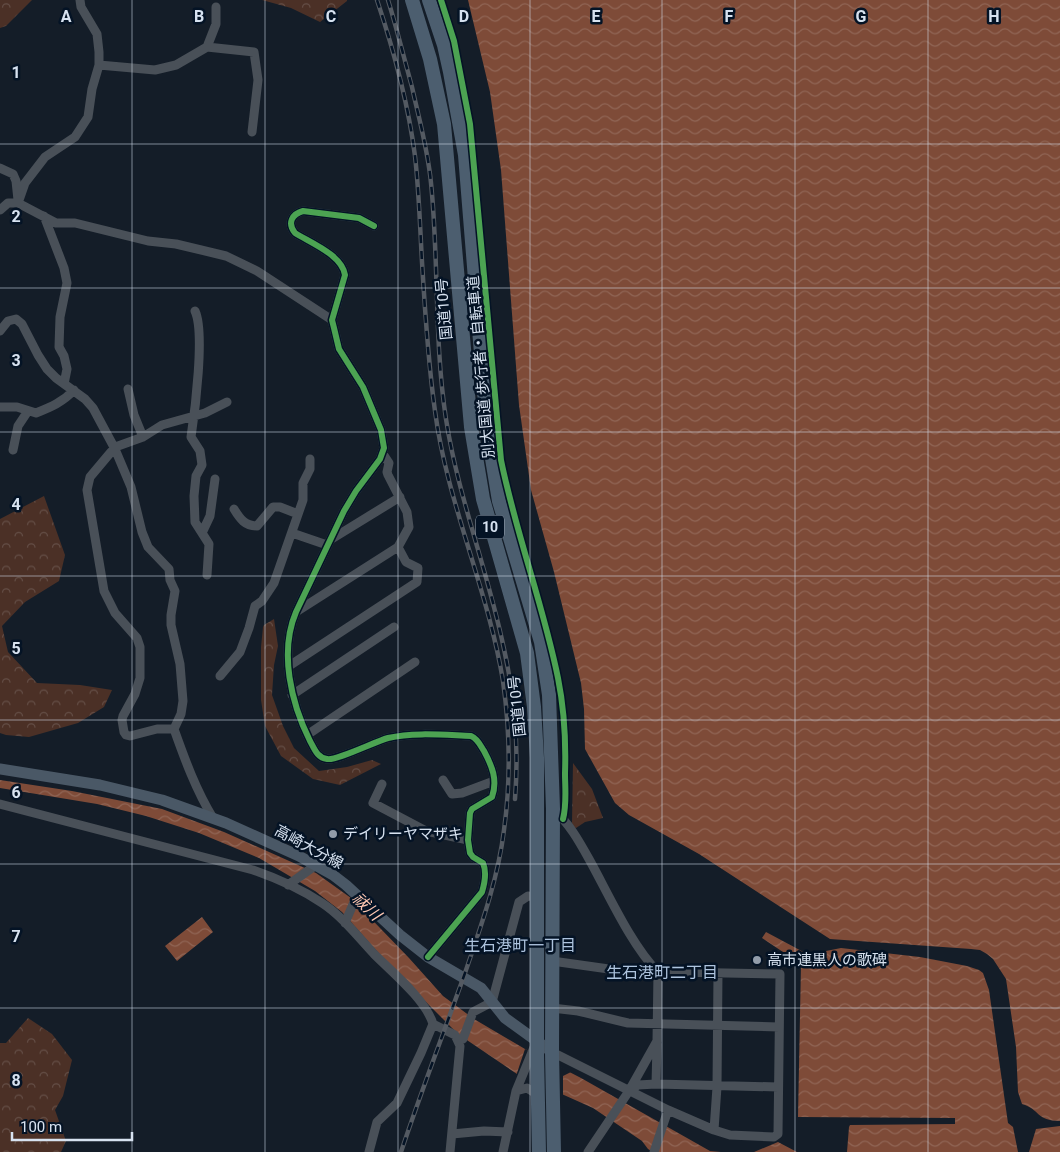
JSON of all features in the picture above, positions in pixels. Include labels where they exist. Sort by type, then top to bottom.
[{"type":"highway","name":"国道10号","points":[[412,0],[430,59],[445,131],[470,427],[476,465],[489,525],[523,639],[531,680],[536,734],[537,897],[535,1050],[539,1152]]},
{"type":"highway","name":"10","points":[[429,0],[444,45],[455,95],[463,147],[486,428],[492,465],[499,501],[532,608],[545,665],[552,726],[552,1057],[554,1152]]},
{"type":"main road","name":"高崎大分線","points":[[0,769],[113,788],[162,800],[213,818],[288,850],[313,867],[339,880],[400,935],[428,957],[481,988],[535,1050],[552,1057]]},
{"type":"street","points":[[18,202],[25,183],[45,157],[76,138],[88,117],[99,52],[97,34],[80,0]]},
{"type":"street","points":[[98,64],[155,70],[176,65],[207,46],[216,24],[216,7]]},
{"type":"street","points":[[207,46],[254,52],[258,80],[252,132]]},
{"type":"street","points":[[0,168],[13,174],[16,182],[18,202]]},
{"type":"street","points":[[0,210],[8,203],[18,202],[56,222],[75,223],[226,256],[257,271],[332,320]]},
{"type":"street","points":[[374,226],[359,218],[303,211],[292,217],[291,221],[295,233],[330,255],[344,269],[345,275],[332,320],[340,348],[363,387],[384,440],[383,454],[356,491],[328,543],[296,612],[290,627],[288,645],[289,666],[292,695],[307,735],[318,755],[327,760],[388,738],[411,735],[471,736],[478,741],[491,764],[494,781],[492,797],[470,812],[468,840],[470,853],[473,857],[483,862],[485,867],[482,892],[428,957]]},
{"type":"street","points":[[44,216],[55,241],[67,283],[60,317],[59,347],[64,356],[67,369],[64,384]]},
{"type":"street","points":[[195,311],[198,318],[194,415],[191,437],[200,451],[202,465],[196,476],[194,496],[195,522],[209,544],[207,575]]},
{"type":"street","points":[[0,330],[8,321],[16,319],[22,324],[38,355],[48,369],[64,384],[85,399],[93,408],[115,449],[134,497],[142,532],[148,547],[167,566],[171,583],[175,590],[171,625],[180,664],[182,701],[182,714],[174,729],[183,757],[213,818]]},
{"type":"street","points":[[128,389],[134,415],[143,437]]},
{"type":"street","points":[[0,407],[17,407],[36,414],[56,405],[67,398],[74,390]]},
{"type":"street","points":[[174,729],[157,729],[130,736],[126,735],[122,726],[123,716],[135,694],[140,678],[140,647],[137,638],[115,613],[104,591],[88,496],[90,477],[115,449],[143,437],[162,425],[205,413],[227,402]]},
{"type":"street","points":[[13,450],[18,426],[28,411]]},
{"type":"street","points":[[296,612],[398,547],[409,527],[407,512],[388,475],[389,463],[383,454]]},
{"type":"street","points":[[220,676],[240,652],[249,628],[254,606],[262,601],[274,583],[303,500],[303,483],[310,469],[310,459]]},
{"type":"street","points":[[202,533],[210,516],[214,480]]},
{"type":"street","points":[[292,533],[328,543],[400,497]]},
{"type":"street","points":[[234,509],[249,526],[256,526],[272,506],[298,514]]},
{"type":"street","points":[[289,666],[417,582],[418,568],[406,562],[398,547]]},
{"type":"street","points":[[292,695],[394,627]]},
{"type":"street","points":[[307,735],[415,662]]},
{"type":"street","points":[[443,780],[452,794],[462,793],[494,781]]},
{"type":"street","points":[[382,784],[373,803],[426,831],[468,840]]},
{"type":"street","points":[[0,804],[253,870],[290,884],[322,902],[346,921],[422,1003],[434,1024],[452,1032],[461,1040]]},
{"type":"street","points":[[553,809],[572,830],[626,926],[648,962],[658,972],[656,1084]]},
{"type":"street","points":[[290,884],[313,867]]},
{"type":"street","points":[[450,1152],[461,1040],[473,1012],[492,1002],[519,902],[528,896],[537,897]]},
{"type":"street","points":[[346,921],[357,897]]},
{"type":"street","points":[[552,960],[618,970],[780,974],[778,1134],[774,1136],[739,1136],[714,1130],[552,1057]]},
{"type":"street","points":[[714,1130],[717,1087],[718,973]]},
{"type":"street","points":[[552,1008],[578,1011],[628,1023],[779,1027]]},
{"type":"street","points":[[369,1152],[377,1122],[397,1103],[434,1024]]},
{"type":"street","points":[[588,1152],[630,1091],[657,1041]]},
{"type":"street","points":[[504,1152],[516,1091],[535,1050]]},
{"type":"street","points":[[630,1091],[638,1085],[656,1084],[778,1087]]},
{"type":"street","points":[[516,1091],[527,1088],[537,1091]]},
{"type":"street","points":[[654,1152],[668,1110]]},
{"type":"street","points":[[452,1134],[484,1131],[508,1132]]},
{"type":"green space","points":[[0,0],[32,0],[6,26],[0,28]]},
{"type":"green space","points":[[262,0],[347,1],[320,22],[291,8]]},
{"type":"green space","points":[[44,496],[65,555],[59,581],[25,602],[2,626],[8,652],[37,683],[80,685],[112,690],[104,707],[78,723],[29,737],[6,735],[0,733],[0,519]]},
{"type":"green space","points":[[274,619],[278,646],[274,665],[272,695],[283,726],[294,748],[319,771],[347,767],[372,760],[381,764],[340,785],[313,779],[281,756],[265,726],[261,700],[263,627]]},
{"type":"green space","points":[[573,763],[592,789],[603,818],[585,822],[576,828],[573,827],[572,823]]},
{"type":"green space","points":[[28,1018],[52,1034],[72,1060],[63,1096],[55,1110],[66,1141],[61,1152],[0,1152],[0,1043],[6,1043]]},
{"type":"water","points":[[468,0],[1060,0],[1060,1121],[1046,1119],[1022,1104],[1018,1092],[1016,1047],[1006,979],[993,959],[987,954],[980,950],[971,949],[830,939],[699,854],[629,815],[615,803],[585,749],[581,683],[554,572],[531,490],[519,405],[501,170],[490,92]]},
{"type":"water","points":[[0,780],[72,791],[162,809],[224,832],[316,873],[351,898],[443,996],[474,1019],[710,1151],[721,1152],[653,1152],[642,1141],[593,1108],[517,1074],[458,1034],[392,968],[342,912],[315,891],[259,858],[199,833],[146,816],[97,804],[0,788]]},
{"type":"water","points":[[202,917],[213,932],[177,961],[165,946]]},
{"type":"water","points":[[766,932],[809,955],[824,959],[826,951],[841,948],[920,957],[967,966],[983,973],[989,990],[1008,1123],[1013,1127],[1018,1152],[847,1152],[850,1125],[955,1124],[955,1118],[798,1117],[801,964],[762,938]]},
{"type":"water","points":[[1060,1126],[1060,1152],[1029,1152],[1036,1129]]},
{"type":"water","points":[[778,1142],[797,1152],[754,1152]]},
{"type":"pier","points":[[525,1049],[571,1072],[563,1076],[563,1098],[516,1076]]},
{"type":"railway","points":[[377,0],[400,77],[415,156],[424,299],[435,411],[449,479],[496,647],[503,681],[509,756],[508,793],[498,866],[483,920],[401,1152]]},
{"type":"railway","points":[[388,0],[412,87],[428,159],[433,212],[442,390],[451,448],[490,591],[508,667],[516,742],[515,799]]},
{"type":"cycle path","name":"別大国道 歩行者・自転車道","points":[[441,0],[454,41],[470,124],[501,460],[514,515],[552,650],[560,689],[565,749],[565,802],[563,819]]},
{"type":"cycle path","points":[[374,226],[359,218],[303,211],[296,214],[291,222],[295,233],[325,250],[343,268],[345,275],[332,320],[339,349],[363,387],[381,430],[384,448],[380,459],[356,491],[344,511],[296,612],[288,644],[288,660],[297,710],[314,750],[324,758],[332,759],[388,738],[419,734],[471,736],[479,742],[487,757],[492,768],[494,791],[492,797],[472,809],[468,840],[470,853],[483,863],[484,866],[485,877],[482,892],[428,957]]},
{"type":"place","name":"デイリーヤマザキ","points":[[333,834]]},
{"type":"place","name":"高市連黒人の歌碑","points":[[757,960]]},
{"type":"district","name":"生石港町一丁目","points":[[520,945]]},
{"type":"district","name":"生石港町二丁目","points":[[662,972]]},
{"type":"water label","name":"祓川","points":[[367,906]]}]
